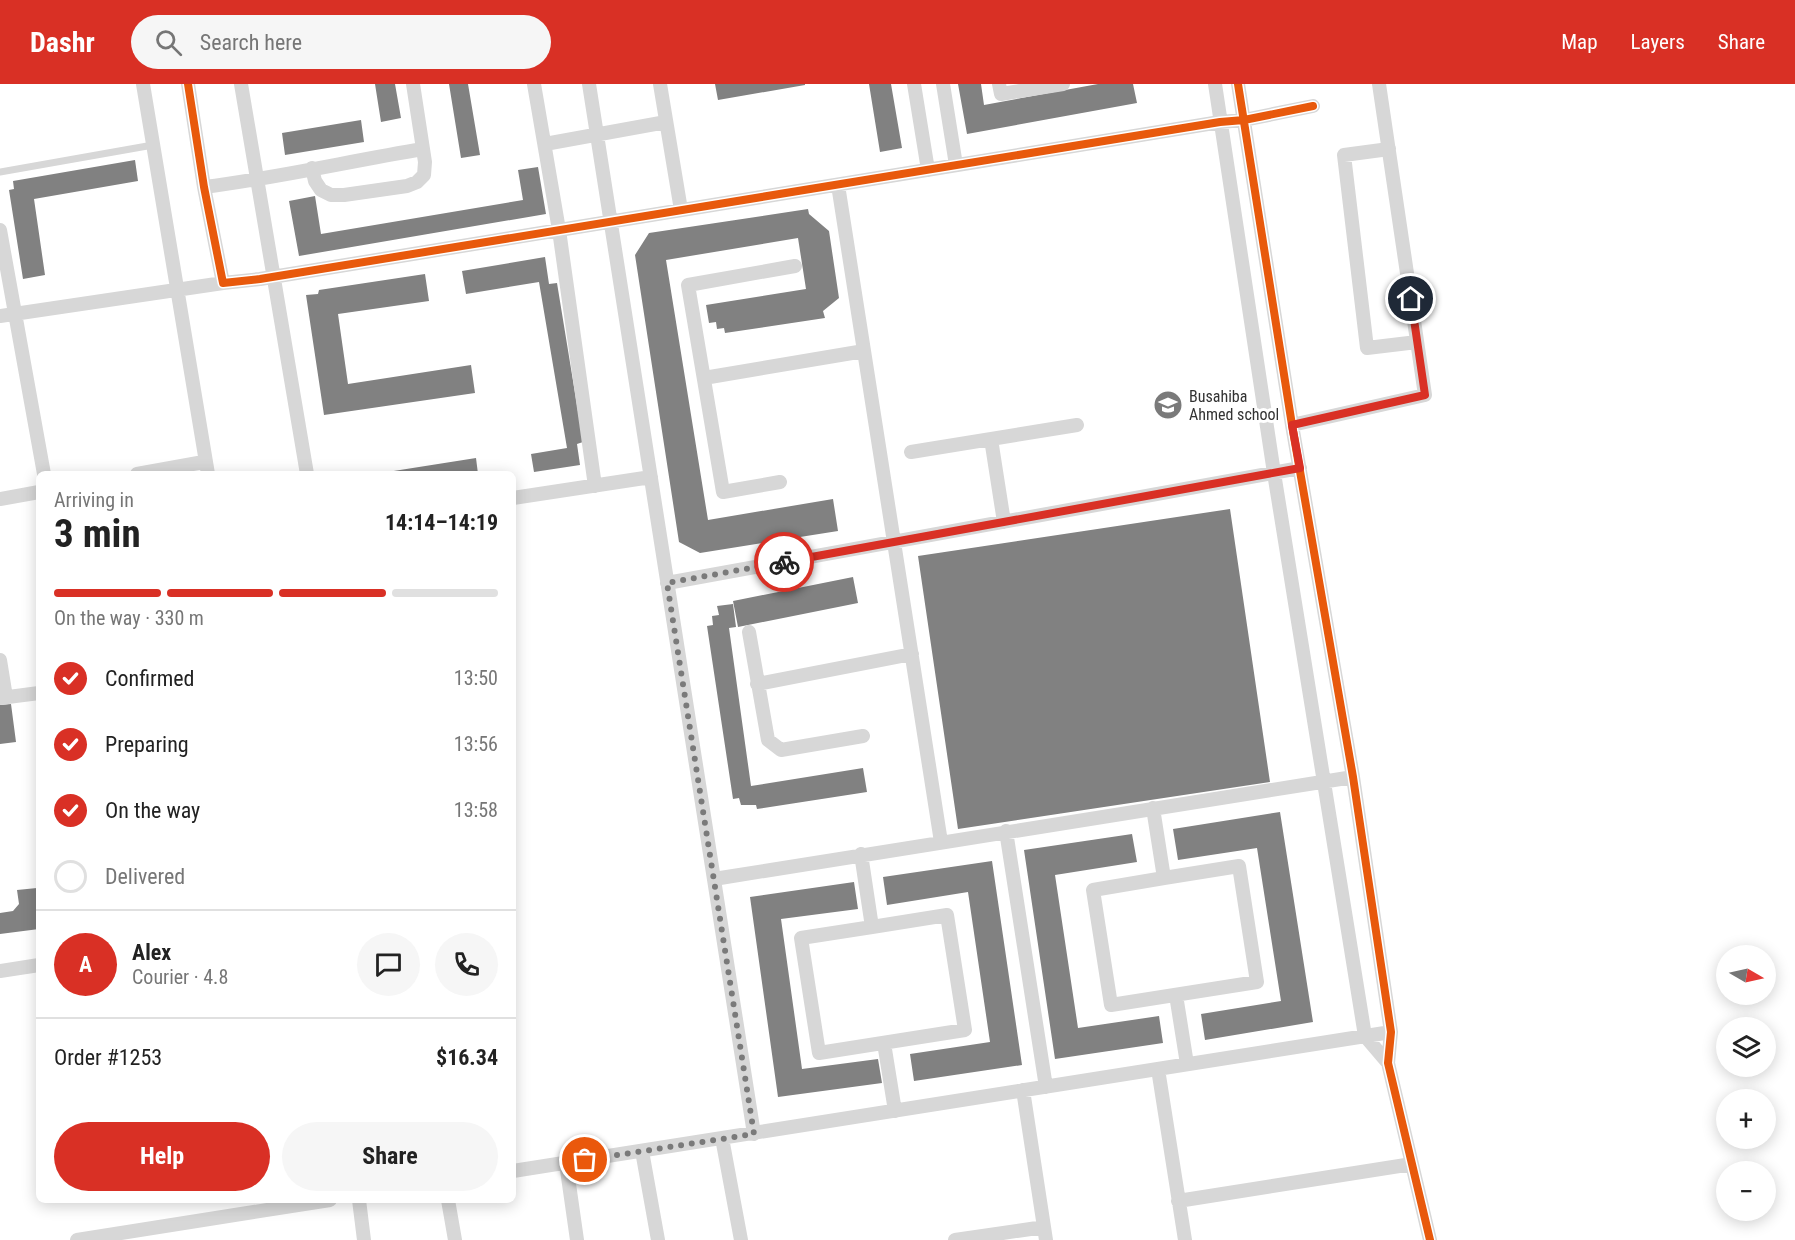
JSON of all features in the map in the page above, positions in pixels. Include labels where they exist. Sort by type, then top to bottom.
[{"type":"street","points":[[143,84],[208,471]]},
{"type":"street","points":[[188,84],[204,187],[223,283]]},
{"type":"street","points":[[240,84],[306,471]]},
{"type":"street","points":[[312,168],[315,181],[321,190],[330,195],[407,186],[417,182],[424,175],[423,149],[413,84]]},
{"type":"street","points":[[534,84],[559,230],[595,486]]},
{"type":"street","points":[[589,84],[754,1134]]},
{"type":"street","points":[[660,84],[681,210]]},
{"type":"street","points":[[914,84],[928,170]]},
{"type":"street","points":[[943,84],[956,165]]},
{"type":"street","points":[[999,84],[1001,94],[1063,84]]},
{"type":"street","points":[[1215,84],[1274,473],[1365,1036],[1388,1063]]},
{"type":"street","points":[[1238,84],[1292,425],[1353,777],[1392,1032],[1388,1063],[1430,1240]]},
{"type":"street","points":[[1292,425],[1425,395],[1379,84]]},
{"type":"street","points":[[0,316],[177,288],[273,277],[611,223],[1220,122],[1244,120],[1313,106]]},
{"type":"street","points":[[545,144],[666,122]]},
{"type":"street","points":[[204,187],[257,180],[423,149]]},
{"type":"street","points":[[1389,149],[1344,155],[1367,348],[1417,342]]},
{"type":"street","points":[[838,185],[941,842]]},
{"type":"street","points":[[0,230],[43,471]]},
{"type":"street","points":[[780,482],[723,492],[688,285],[795,266]]},
{"type":"street","points":[[704,378],[864,351]]},
{"type":"street","points":[[910,452],[1077,425]]},
{"type":"street","points":[[991,439],[1005,522]]},
{"type":"street","points":[[154,471],[198,463]]},
{"type":"street","points":[[667,583],[1300,468]]},
{"type":"street","points":[[516,498],[651,477]]},
{"type":"street","points":[[0,499],[36,493]]},
{"type":"street","points":[[749,632],[768,740],[781,750],[863,736]]},
{"type":"street","points":[[757,684],[912,654]]},
{"type":"street","points":[[0,660],[3,698],[36,693]]},
{"type":"street","points":[[714,879],[1353,777]]},
{"type":"street","points":[[1153,808],[1164,878]]},
{"type":"street","points":[[1006,831],[1046,1087]]},
{"type":"street","points":[[861,855],[872,927]]},
{"type":"street","points":[[1239,866],[1257,982],[1111,1005],[1093,890],[1164,878],[1239,866]]},
{"type":"street","points":[[947,915],[965,1030],[819,1053],[801,938],[872,927],[947,915]]},
{"type":"street","points":[[0,971],[36,965]]},
{"type":"street","points":[[1176,994],[1187,1064]]},
{"type":"street","points":[[516,1171],[1392,1032]]},
{"type":"street","points":[[884,1043],[895,1111]]},
{"type":"street","points":[[1158,1069],[1185,1240]]},
{"type":"street","points":[[955,1240],[1045,1233],[1023,1090]]},
{"type":"street","points":[[722,1138],[741,1240]]},
{"type":"street","points":[[642,1151],[658,1240]]},
{"type":"street","points":[[566,1163],[577,1240]]},
{"type":"street","points":[[1179,1201],[1412,1164]]},
{"type":"street","points":[[77,1240],[117,1237],[313,1203]]},
{"type":"street","points":[[358,1203],[364,1240]]},
{"type":"street","points":[[449,1203],[455,1240]]},
{"type":"lane","points":[[0,172],[153,145]]},
{"type":"building","points":[[375,84],[395,84],[401,118],[381,122]]},
{"type":"building","points":[[449,84],[468,84],[480,155],[461,158]]},
{"type":"building","points":[[715,84],[805,84],[805,85],[718,100]]},
{"type":"building","points":[[869,84],[891,84],[902,148],[880,152]]},
{"type":"building","points":[[958,84],[981,84],[984,105],[1098,84],[1133,84],[1137,103],[967,134]]},
{"type":"building","points":[[361,120],[364,142],[285,155],[282,133]]},
{"type":"building","points":[[135,160],[138,181],[34,199],[45,275],[23,279],[9,190],[14,189],[13,181]]},
{"type":"building","points":[[538,167],[546,214],[299,256],[289,201],[315,196],[321,234],[523,200],[518,170]]},
{"type":"building","points":[[808,209],[809,214],[829,231],[839,298],[823,311],[825,318],[725,333],[724,328],[717,329],[716,322],[709,323],[706,305],[806,289],[798,238],[666,260],[708,520],[833,499],[838,531],[700,553],[679,542],[635,255],[649,233]]},
{"type":"building","points":[[545,257],[549,284],[557,283],[583,442],[577,444],[580,465],[534,472],[531,454],[567,448],[539,282],[466,294],[462,271]]},
{"type":"building","points":[[425,274],[429,301],[338,314],[348,384],[471,365],[475,393],[324,415],[306,295],[318,294],[319,290]]},
{"type":"building","points":[[476,458],[478,471],[394,471]]},
{"type":"building","points":[[1230,509],[1270,782],[958,829],[918,556]]},
{"type":"building","points":[[853,577],[858,603],[738,627],[733,601]]},
{"type":"building","points":[[733,604],[736,627],[729,628],[751,786],[863,768],[867,792],[757,809],[756,805],[741,805],[739,798],[733,799],[707,626],[713,625],[712,616],[719,615],[717,606]]},
{"type":"building","points":[[11,704],[16,742],[0,744],[0,705]]},
{"type":"building","points":[[1280,812],[1313,1022],[1205,1040],[1201,1014],[1281,1001],[1257,848],[1178,860],[1173,829]]},
{"type":"building","points":[[1132,834],[1137,862],[1055,875],[1078,1028],[1159,1016],[1163,1043],[1055,1059],[1024,850]]},
{"type":"building","points":[[992,861],[1022,1065],[914,1081],[910,1054],[990,1042],[968,892],[887,905],[883,877]]},
{"type":"building","points":[[854,882],[858,909],[781,919],[802,1069],[878,1059],[882,1083],[778,1097],[750,897]]},
{"type":"building","points":[[36,888],[36,929],[0,934],[0,913],[13,911],[19,904],[17,890]]},
{"type":"cycle path","points":[[188,84],[204,187],[223,283],[260,279],[1220,122],[1244,120],[1313,106]]},
{"type":"cycle path","points":[[1238,84],[1292,425],[1353,777],[1391,1032],[1388,1063],[1430,1240]]},
{"type":"way so far","points":[[585,1160],[754,1134],[667,583],[784,562]]},
{"type":"place","name":"Busahiba Ahmed school","points":[[1168,405]]},
{"type":"route","points":[[784,562],[1300,468],[1292,425],[1425,395],[1411,299]]}]
